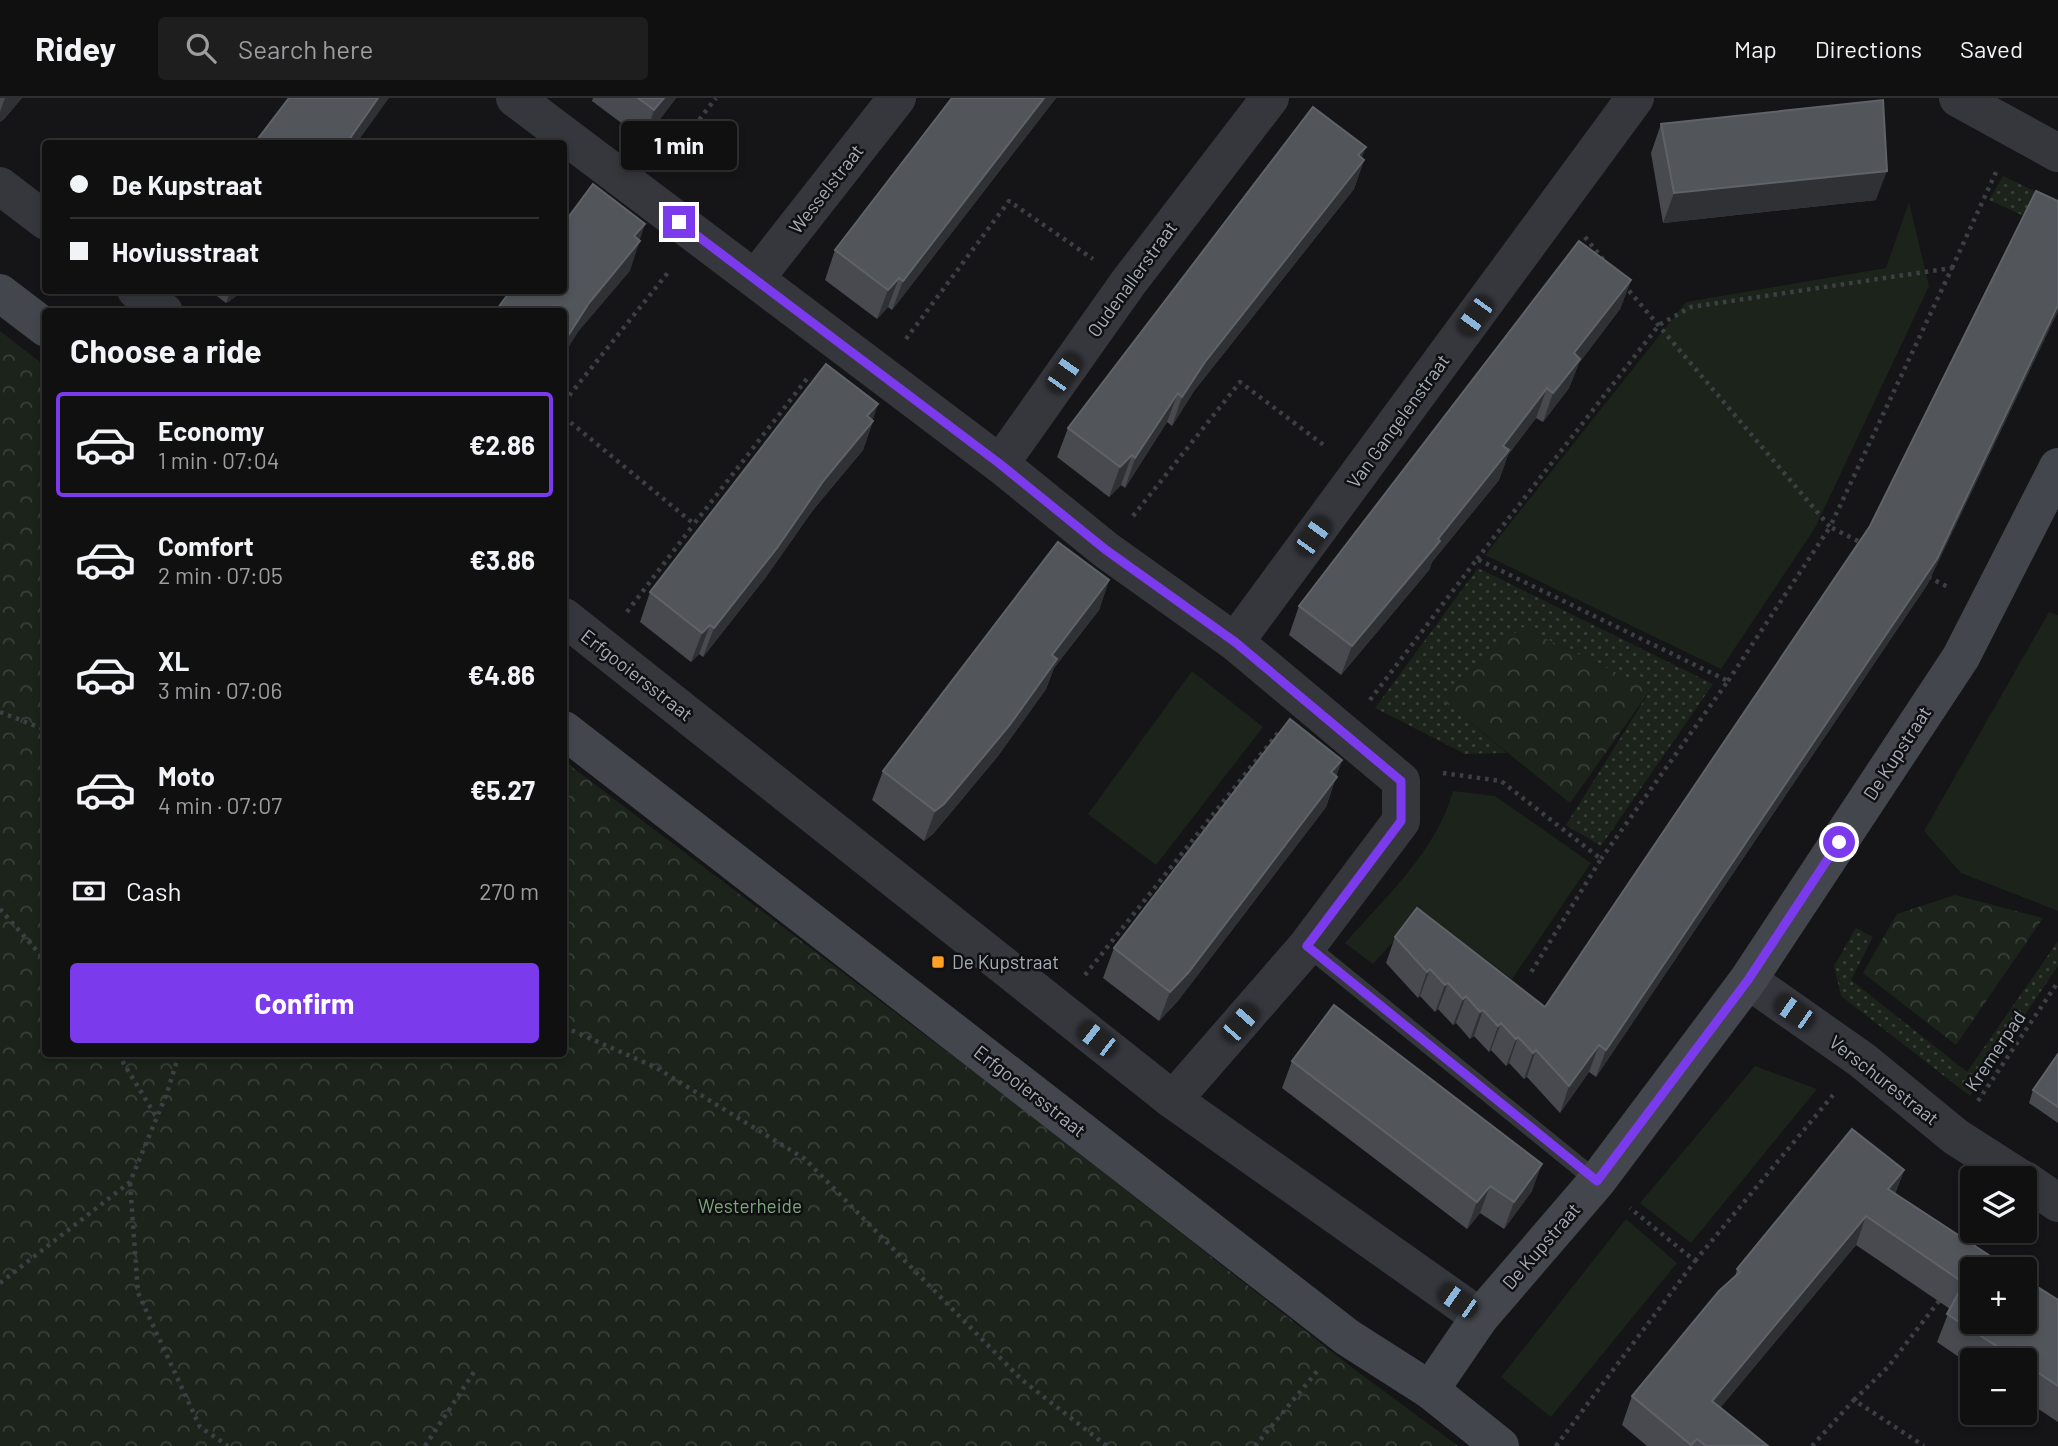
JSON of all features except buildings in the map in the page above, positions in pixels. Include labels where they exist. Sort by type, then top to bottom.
[{"type":"street","name":"Wesselstraat","points":[[755,279],[897,98]]},
{"type":"street","name":"Oudenallerstraat","points":[[1000,464],[1128,283],[1269,98]]},
{"type":"street","name":"Van Gangelenstraat","points":[[1235,642],[1635,98]]},
{"type":"street","points":[[1958,98],[2058,153]]},
{"type":"street","points":[[525,101],[642,194],[1000,464],[1106,550],[1235,642],[1401,781],[1401,821],[1307,946],[1173,1100]]},
{"type":"street","points":[[0,186],[42,218]]},
{"type":"street","points":[[0,293],[42,325]]},
{"type":"street","points":[[141,294],[159,308]]},
{"type":"street","name":"De Kupstraat","points":[[1430,1390],[1480,1317],[1597,1181],[1748,980],[1961,657],[2058,467]]},
{"type":"street","name":"Erfgooiersstraat","points":[[567,619],[1173,1100],[1480,1317]]},
{"type":"street","name":"Erfgooiersstraat","points":[[567,732],[1347,1337],[1430,1390],[1500,1446]]},
{"type":"street","name":"Verschurestraat","points":[[1748,980],[1862,1060],[1956,1137],[2002,1166]]},
{"type":"street","name":"Verschurestraat","points":[[2037,1189],[2058,1203]]},
{"type":"lane","points":[[1307,946],[1597,1181]]},
{"type":"path","points":[[642,194],[716,98]]},
{"type":"path","points":[[1530,974],[1601,859],[1728,681],[1830,527],[2014,131]]},
{"type":"path","points":[[880,373],[1009,201],[1128,283]]},
{"type":"path","points":[[1557,205],[1608,265]]},
{"type":"path","points":[[567,398],[697,236]]},
{"type":"path","points":[[1344,733],[1659,325],[1691,307],[1952,268]]},
{"type":"path","points":[[1616,275],[1830,527],[1866,545]]},
{"type":"path","points":[[602,646],[836,341]]},
{"type":"path","points":[[1106,550],[1240,382],[1360,473]]},
{"type":"path","points":[[567,419],[694,524]]},
{"type":"path","points":[[1477,559],[1728,681]]},
{"type":"path","points":[[1927,576],[1987,607]]},
{"type":"path","points":[[1058,1009],[1305,700]]},
{"type":"path","points":[[0,712],[42,728]]},
{"type":"path","points":[[1401,781],[1446,773],[1501,781],[1601,859]]},
{"type":"path","points":[[0,909],[42,956]]},
{"type":"path","name":"Kremerpad","points":[[1956,1137],[2058,982]]},
{"type":"path","points":[[567,1028],[655,1067],[805,1159],[1022,1380],[1107,1446]]},
{"type":"path","points":[[120,1057],[157,1118]]},
{"type":"path","points":[[178,1057],[157,1118],[130,1182],[138,1293],[200,1427],[228,1446]]},
{"type":"path","points":[[1556,1446],[1695,1261],[1862,1060]]},
{"type":"path","points":[[1597,1181],[1695,1261]]},
{"type":"path","points":[[0,1283],[130,1182]]},
{"type":"path","points":[[1973,1253],[1980,1243]]},
{"type":"path","points":[[1812,1446],[1888,1367],[1949,1287]]},
{"type":"path","points":[[1255,1446],[1347,1337]]},
{"type":"path","points":[[425,1446],[476,1369]]},
{"type":"path","points":[[1854,1400],[1924,1446]]},
{"type":"green space","points":[[2003,176],[2058,202],[2058,232],[1989,200]]},
{"type":"green space","points":[[1909,202],[1929,286],[1815,528],[1721,669],[1485,555],[1686,302],[1886,268]]},
{"type":"green space","name":"Westerheide","points":[[0,331],[42,364],[42,1057],[567,1057],[567,763],[1037,1120],[1350,1366],[1458,1446],[0,1446]]},
{"type":"green space","points":[[1478,568],[1713,684],[1601,846],[1566,825],[1651,689],[1522,627],[1440,698],[1507,753],[1465,754],[1375,708]]},
{"type":"green space","points":[[2049,612],[2058,615],[2058,911],[1961,873],[1924,831]]},
{"type":"green space","points":[[1522,627],[1651,689],[1570,803],[1440,698]]},
{"type":"green space","points":[[1192,671],[1263,727],[1156,865],[1088,814]]},
{"type":"green space","points":[[1453,791],[1495,796],[1591,863],[1512,979],[1421,911],[1373,964],[1345,943],[1393,891],[1422,853],[1445,813]]},
{"type":"green space","points":[[1955,895],[2043,918],[1956,1045],[1863,973],[1897,914]]},
{"type":"green space","points":[[1856,928],[1873,937],[1851,980],[1967,1072],[2058,941],[2058,966],[1970,1096],[1841,996],[1834,966]]},
{"type":"green space","points":[[1755,1066],[1817,1089],[1691,1243],[1640,1203]]},
{"type":"green space","points":[[1626,1219],[1677,1263],[1551,1417],[1501,1377]]},
{"type":"place","name":"De Kupstraat","points":[[938,962]]},
{"type":"route","points":[[679,222],[1000,464],[1106,550],[1235,642],[1401,781],[1401,821],[1307,946],[1597,1181],[1748,980],[1839,842]]}]
